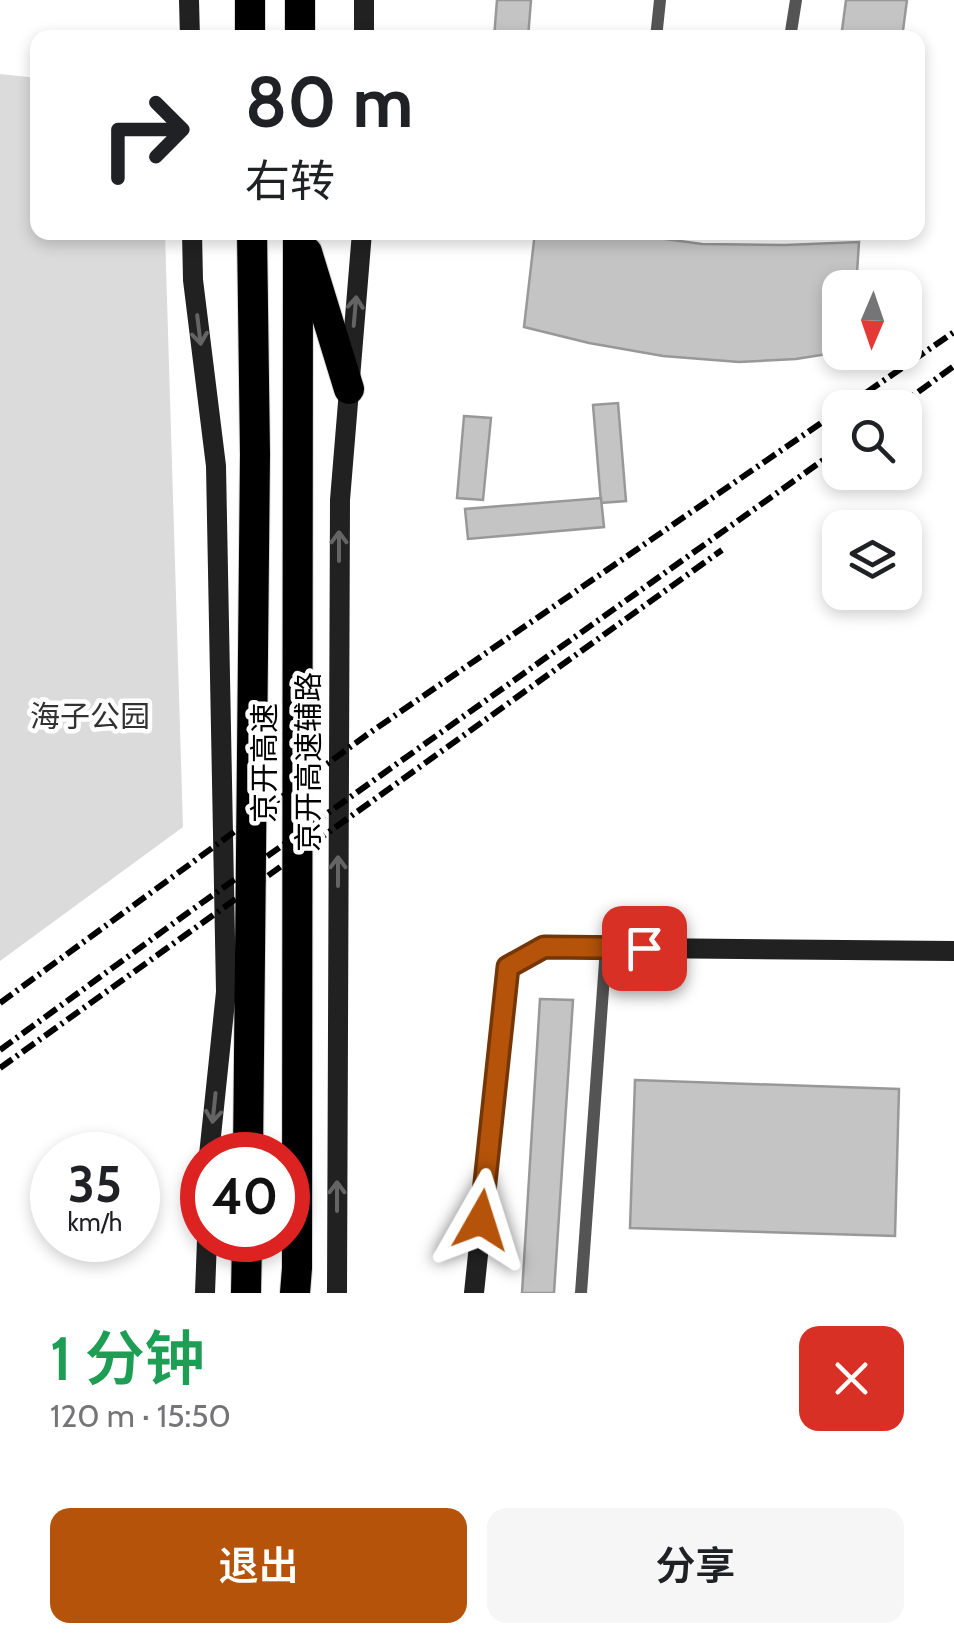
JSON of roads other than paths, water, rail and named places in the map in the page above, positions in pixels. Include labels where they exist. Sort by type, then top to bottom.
[{"type":"highway","points":[[238,0],[238,30]]},
{"type":"highway","points":[[250,0],[250,30]]},
{"type":"highway","points":[[299,0],[300,30]]},
{"type":"highway","points":[[234,1132],[237,240]]},
{"type":"highway","name":"京开高速","points":[[248,1132],[252,240]]},
{"type":"highway","name":"京开高速","points":[[296,1285],[300,240]]},
{"type":"highway","points":[[302,240],[349,389]]},
{"type":"highway","points":[[233,1293],[234,1262]]},
{"type":"highway","points":[[246,1293],[247,1262]]},
{"type":"main road","points":[[189,0],[190,30]]},
{"type":"main road","points":[[364,0],[364,30]]},
{"type":"main road","points":[[192,240],[217,505],[226,992],[212,1132]]},
{"type":"main road","name":"京开高速辅路","points":[[336,1293],[340,500],[361,240]]},
{"type":"main road","points":[[474,1293],[508,967],[544,947],[954,951]]},
{"type":"main road","points":[[205,1293],[206,1262]]},
{"type":"lane","points":[[657,30],[660,0]]},
{"type":"lane","points":[[791,30],[796,0]]},
{"type":"lane","points":[[581,1293],[606,948]]},
{"type":"railway","points":[[870,390],[954,332]]},
{"type":"railway","points":[[921,390],[954,366]]},
{"type":"railway","points":[[0,1003],[368,734],[822,422]]},
{"type":"railway","points":[[0,1050],[822,461]]},
{"type":"railway","points":[[0,1068],[722,550]]},
{"type":"park label","name":"海子公园","points":[[90,717]]}]
